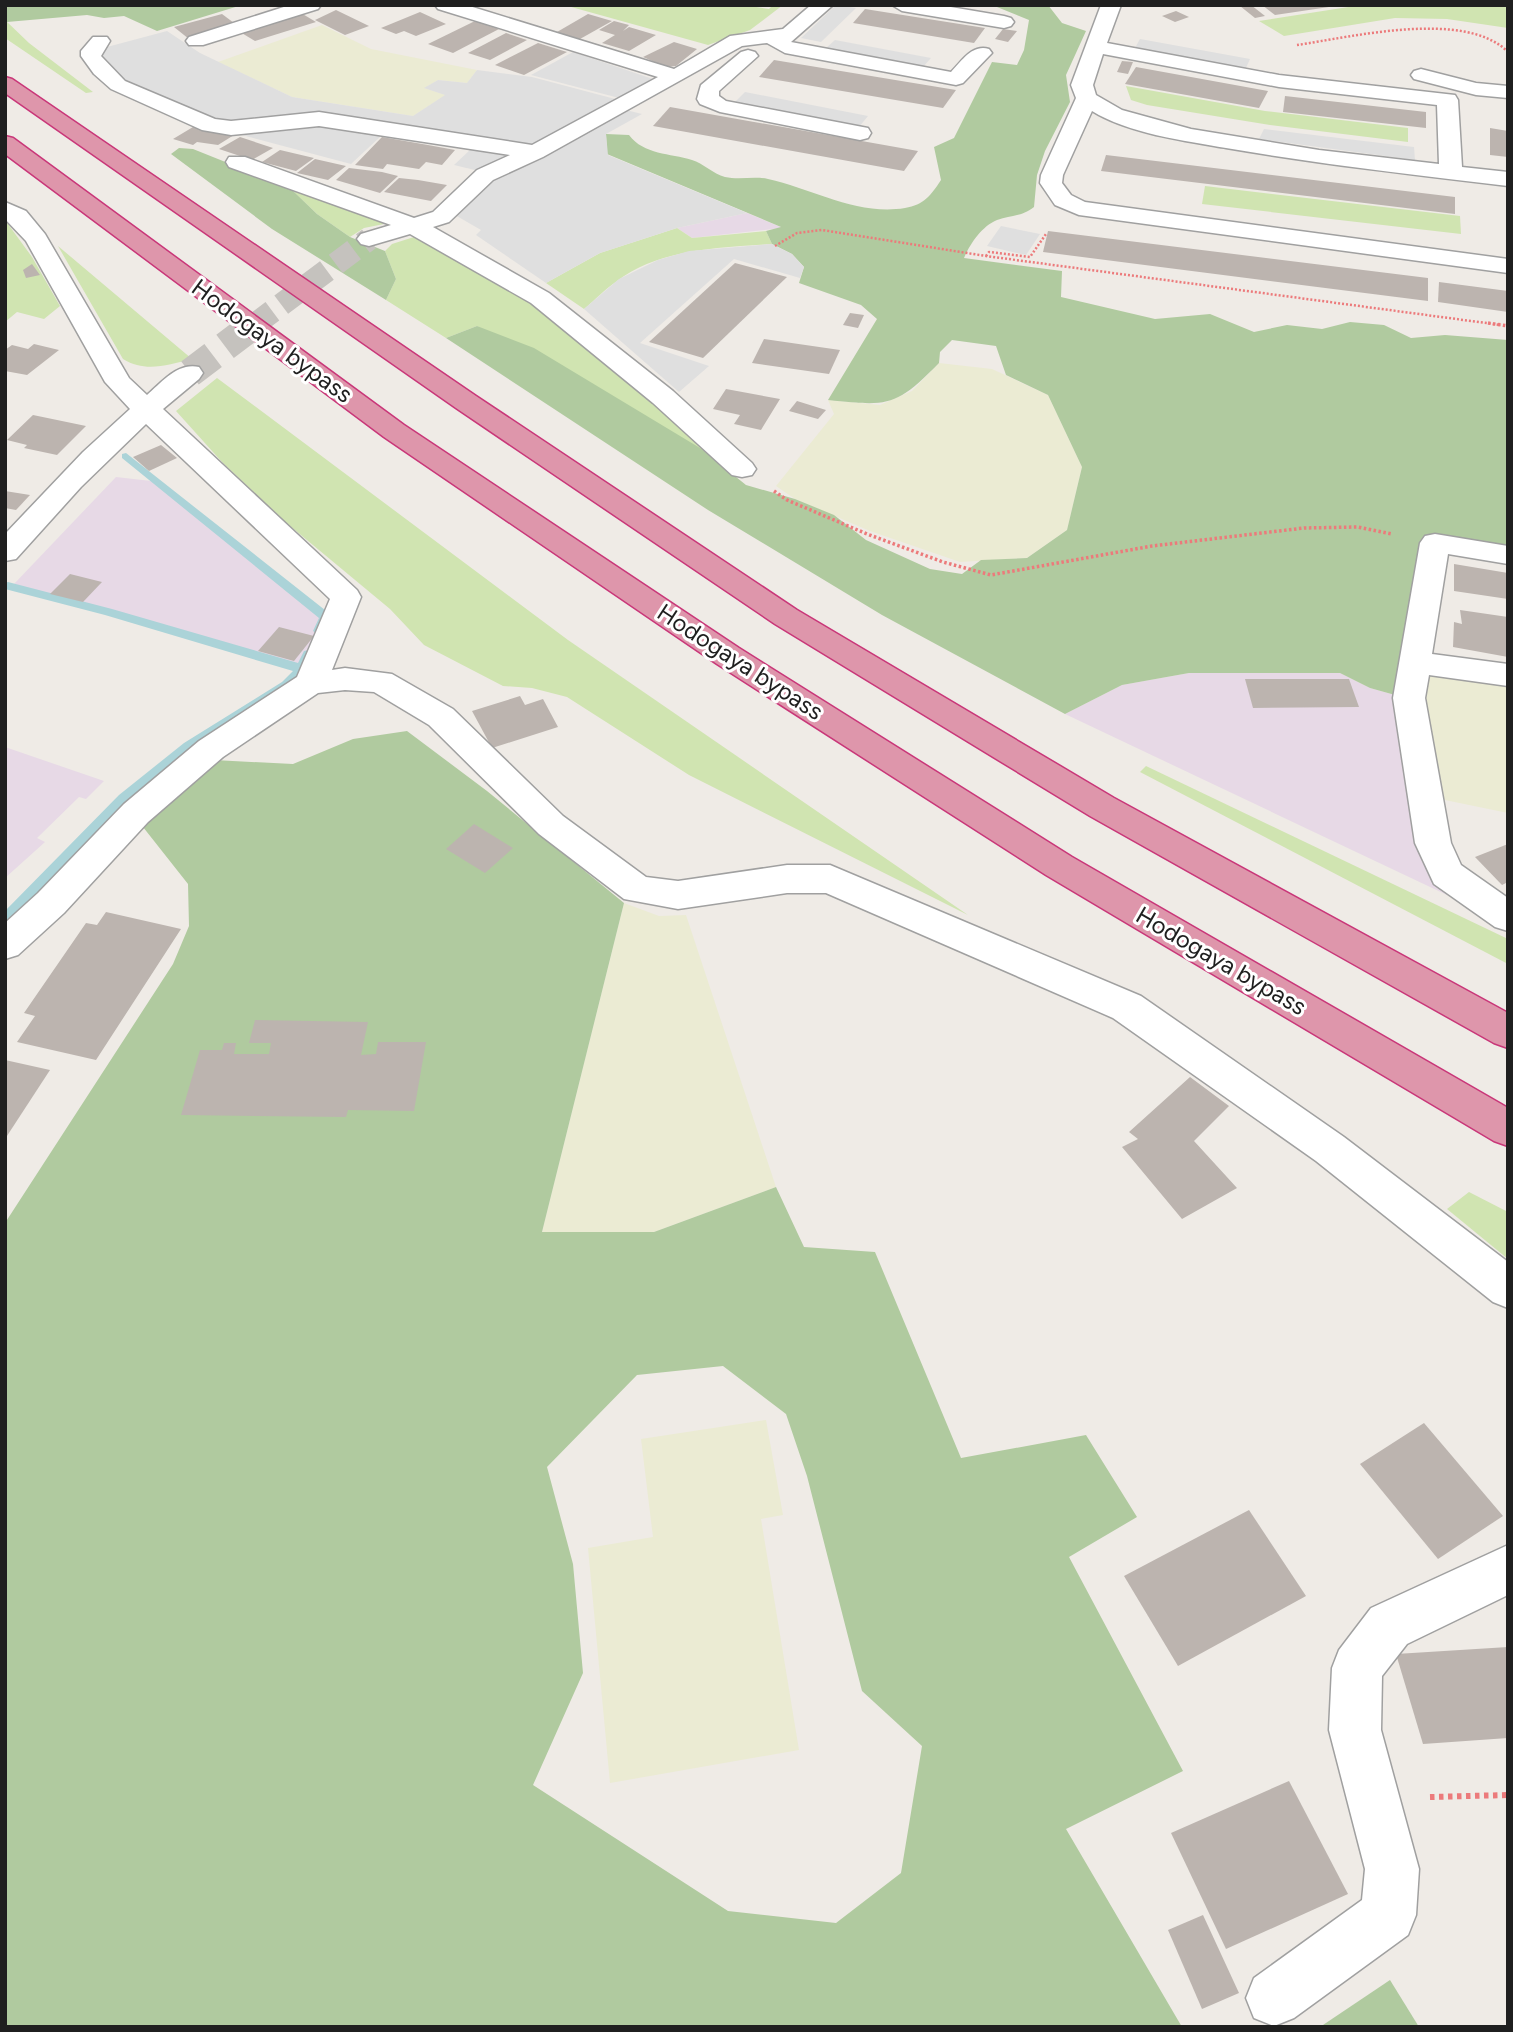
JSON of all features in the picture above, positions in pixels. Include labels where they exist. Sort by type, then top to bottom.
[{"type":"highway","points":[[5,83],[466,402],[786,617],[1102,807],[1508,1032]]},
{"type":"highway","name":"Hodogaya bypass","points":[[5,143],[394,431],[728,656],[1059,866],[1508,1129]]},
{"type":"street","points":[[196,41],[311,5]]},
{"type":"street","points":[[445,5],[676,76]]},
{"type":"street","points":[[369,239],[441,217],[485,175],[534,152],[676,76],[737,40],[789,35],[823,5]]},
{"type":"street","points":[[902,5],[1004,22]]},
{"type":"street","points":[[1111,5],[1082,85],[1087,98],[1114,115],[1190,135],[1319,157],[1508,179]]},
{"type":"street","points":[[761,37],[785,47],[957,79],[982,53]]},
{"type":"street","points":[[761,37],[756,42],[757,49],[708,89],[708,99],[720,106],[860,133]]},
{"type":"street","points":[[100,41],[91,51],[91,56],[101,70],[118,85],[209,125],[231,128],[319,119],[534,152]]},
{"type":"street","points":[[1097,47],[1279,81],[1447,100],[1451,173]]},
{"type":"street","points":[[1252,65],[1426,75],[1476,89],[1508,92]]},
{"type":"street","points":[[1087,98],[1052,174],[1051,183],[1063,200],[1079,208],[1508,266]]},
{"type":"street","points":[[237,162],[363,205],[412,225],[540,298],[663,397],[742,469]]},
{"type":"street","points":[[5,209],[18,216],[37,239],[118,382],[346,597],[310,683]]},
{"type":"street","points":[[7,549],[75,475],[146,407],[190,373]]},
{"type":"street","points":[[1508,555],[1435,543],[1409,698],[1433,843],[1447,874],[1508,917]]},
{"type":"street","points":[[1416,663],[1508,675]]},
{"type":"street","points":[[5,945],[51,903],[136,813],[211,749],[310,683],[345,679],[381,682],[441,716],[551,825],[637,889],[678,895],[787,879],[830,878],[1127,1007],[1330,1149],[1508,1288]]},
{"type":"street","points":[[1274,1998],[1388,1915],[1392,1869],[1355,1730],[1357,1668],[1389,1626],[1508,1569]]},
{"type":"path","points":[[1252,65],[1260,51],[1267,49],[1401,29],[1456,30],[1502,45],[1508,44]]},
{"type":"path","points":[[1502,45],[1508,52]]},
{"type":"path","points":[[986,256],[989,252],[1030,257],[1052,225]]},
{"type":"path","points":[[775,246],[785,237],[802,231],[822,230],[986,256],[1508,326]]},
{"type":"path","points":[[742,469],[787,500],[943,562],[991,575],[1152,546],[1304,528],[1358,527],[1435,543]]},
{"type":"path","points":[[1373,1798],[1508,1795]]},
{"type":"shaded area","points":[[836,5],[856,8],[821,42],[801,38]]},
{"type":"shaded area","points":[[167,31],[200,53],[292,97],[413,116],[445,95],[424,88],[438,80],[467,83],[477,70],[532,77],[619,100],[479,171],[454,165],[471,149],[381,136],[351,164],[216,128],[227,123],[123,83],[98,56],[107,47]]},
{"type":"shaded area","points":[[1140,39],[1250,59],[1245,70],[1135,48]]},
{"type":"shaded area","points":[[835,40],[931,58],[921,69],[824,50]]},
{"type":"shaded area","points":[[573,52],[656,80],[623,99],[531,75]]},
{"type":"shaded area","points":[[745,92],[868,116],[859,127],[735,102]]},
{"type":"shaded area","points":[[626,110],[642,114],[606,134],[608,155],[747,213],[677,228],[600,253],[546,283],[476,235],[481,230],[455,215],[487,181]]},
{"type":"shaded area","points":[[1264,129],[1414,147],[1415,160],[1259,139]]},
{"type":"shaded area","points":[[747,213],[783,228],[692,238],[677,228]]},
{"type":"shaded area","points":[[1001,226],[1040,234],[1026,255],[987,246]]},
{"type":"shaded area","points":[[772,244],[792,254],[804,267],[800,278],[734,259],[640,343],[709,366],[679,392],[584,309],[619,279],[658,260],[689,251]]},
{"type":"shaded area","points":[[116,477],[151,481],[325,617],[302,665],[14,584]]},
{"type":"shaded area","points":[[1189,673],[1340,673],[1370,688],[1395,695],[1422,843],[1447,895],[1065,714],[1122,685]]},
{"type":"shaded area","points":[[5,747],[104,781],[86,799],[79,797],[37,838],[45,842],[5,878]]},
{"type":"green space","points":[[5,5],[242,5],[157,31],[124,16],[104,18],[87,15],[7,22]]},
{"type":"green space","points":[[564,5],[744,5],[769,9],[773,5],[783,5],[750,30],[708,45]]},
{"type":"green space","points":[[992,5],[1048,5],[1062,23],[1086,31],[1066,75],[1070,102],[1045,151],[1037,175],[1034,207],[986,226],[973,241],[964,258],[1062,271],[1061,297],[1155,319],[1210,314],[1254,332],[1287,325],[1322,329],[1350,322],[1384,325],[1411,338],[1445,335],[1508,340],[1508,548],[1430,536],[1395,695],[1370,688],[1340,673],[1189,673],[1122,685],[1065,714],[882,615],[708,510],[446,338],[477,326],[534,348],[700,448],[746,485],[795,499],[834,515],[866,540],[930,569],[962,574],[981,560],[1027,558],[1067,530],[1082,467],[1048,395],[1006,375],[996,346],[952,340],[940,352],[939,363],[924,378],[912,389],[890,401],[864,403],[828,400],[877,319],[861,305],[799,283],[804,267],[792,254],[772,244],[766,231],[781,227],[607,154],[606,134],[629,135],[635,142],[650,150],[696,161],[725,177],[768,179],[870,208],[905,208],[917,204],[930,195],[941,180],[934,147],[954,138],[992,62],[1017,65],[1024,50],[1029,20]]},
{"type":"green space","points":[[1361,5],[1508,7],[1508,28],[1447,19],[1395,18],[1284,36],[1259,21]]},
{"type":"green space","points":[[5,20],[29,43],[93,92],[86,93],[5,38]]},
{"type":"green space","points":[[322,25],[371,49],[477,70],[467,83],[438,80],[425,88],[446,95],[413,116],[292,97],[218,62]]},
{"type":"green space","points":[[1126,86],[1265,111],[1408,128],[1408,142],[1270,125],[1147,105],[1131,100]]},
{"type":"green space","points":[[179,148],[193,149],[290,188],[317,214],[350,237],[385,251],[396,279],[386,300],[272,229],[171,154]]},
{"type":"green space","points":[[1205,186],[1460,216],[1461,234],[1202,204]]},
{"type":"green space","points":[[290,188],[367,214],[384,224],[364,228],[350,237],[317,214]]},
{"type":"green space","points":[[5,220],[32,257],[60,306],[44,319],[17,312],[5,322]]},
{"type":"green space","points":[[677,228],[692,238],[766,231],[772,244],[692,252],[652,262],[608,287],[584,309],[546,283],[600,253]]},
{"type":"green space","points":[[414,237],[425,239],[538,308],[717,454],[733,473],[477,326],[446,338],[386,300],[396,279],[385,251],[392,244]]},
{"type":"green space","points":[[58,246],[192,359],[148,367],[123,359]]},
{"type":"green space","points":[[939,363],[992,369],[1048,395],[1082,467],[1067,530],[1027,558],[960,562],[870,531],[795,499],[776,486],[834,414],[828,400],[880,405],[912,391]]},
{"type":"green space","points":[[217,378],[568,640],[968,915],[689,775],[567,697],[532,688],[503,686],[424,645],[390,609],[284,521],[222,462],[176,411]]},
{"type":"green space","points":[[1429,675],[1508,682],[1508,813],[1440,799],[1423,700]]},
{"type":"green space","points":[[407,731],[487,791],[624,903],[542,1232],[654,1232],[776,1187],[804,1247],[875,1252],[961,1458],[1086,1435],[1137,1517],[1069,1557],[1183,1771],[1066,1829],[1182,2027],[5,2027],[5,1223],[173,964],[189,926],[188,884],[143,827],[214,760],[293,764],[353,739]],"holes":[[[723,1366],[786,1414],[807,1476],[862,1691],[922,1746],[901,1873],[836,1923],[728,1911],[533,1785],[583,1673],[573,1564],[547,1467],[637,1375]]]},
{"type":"green space","points":[[1146,766],[1508,939],[1508,964],[1140,772]]},
{"type":"green space","points":[[624,903],[659,916],[686,915],[776,1187],[654,1232],[542,1232]]},
{"type":"green space","points":[[1469,1192],[1508,1212],[1508,1259],[1447,1209]]},
{"type":"green space","points":[[766,1420],[783,1515],[761,1519],[799,1750],[610,1783],[588,1548],[653,1537],[641,1439]]},
{"type":"green space","points":[[1390,1980],[1419,2027],[1320,2027]]},
{"type":"building","points":[[1251,5],[1265,16],[1255,18],[1240,6]]},
{"type":"building","points":[[1262,5],[1329,5],[1329,7],[1275,15]]},
{"type":"building","points":[[865,9],[985,28],[974,43],[853,23]]},
{"type":"building","points":[[336,10],[369,26],[345,35],[315,20]]},
{"type":"building","points":[[1176,11],[1189,17],[1175,22],[1162,16]]},
{"type":"building","points":[[420,12],[446,24],[416,36],[404,31],[396,34],[381,28]]},
{"type":"building","points":[[301,13],[316,22],[255,41],[240,32]]},
{"type":"building","points":[[222,14],[238,26],[189,39],[174,27]]},
{"type":"building","points":[[588,14],[612,21],[580,39],[557,32]]},
{"type":"building","points":[[475,21],[499,29],[453,53],[428,44]]},
{"type":"building","points":[[614,21],[629,25],[623,31],[629,27],[656,35],[629,51],[602,43],[615,35],[599,30]]},
{"type":"building","points":[[1003,29],[1017,31],[1008,42],[995,39]]},
{"type":"building","points":[[506,33],[527,40],[490,60],[468,53]]},
{"type":"building","points":[[674,42],[697,49],[676,66],[666,67],[643,57]]},
{"type":"building","points":[[538,43],[567,52],[524,75],[495,65]]},
{"type":"building","points":[[774,60],[956,90],[943,108],[759,77]]},
{"type":"building","points":[[1122,61],[1133,62],[1128,74],[1117,72]]},
{"type":"building","points":[[1136,67],[1268,91],[1259,108],[1125,84]]},
{"type":"building","points":[[1285,96],[1426,112],[1426,128],[1283,112]]},
{"type":"building","points":[[670,107],[918,151],[904,171],[653,126]]},
{"type":"building","points":[[198,124],[234,135],[218,145],[197,142],[193,145],[173,139]]},
{"type":"building","points":[[1490,128],[1508,131],[1508,157],[1490,155]]},
{"type":"building","points":[[240,137],[273,148],[252,160],[219,149]]},
{"type":"building","points":[[382,137],[455,150],[442,165],[426,162],[419,169],[387,164],[383,169],[355,165]]},
{"type":"building","points":[[280,150],[314,158],[296,171],[262,162]]},
{"type":"building","points":[[1106,155],[1455,197],[1455,214],[1101,171]]},
{"type":"building","points":[[315,159],[346,166],[328,180],[297,173]]},
{"type":"building","points":[[349,168],[398,176],[380,193],[336,180]]},
{"type":"building","points":[[399,178],[447,185],[431,201],[384,192]]},
{"type":"building","points":[[1048,231],[1428,278],[1428,301],[1043,252]]},
{"type":"building","points":[[735,263],[787,277],[703,358],[649,342]]},
{"type":"building","points":[[32,264],[40,275],[26,278],[23,270]]},
{"type":"building","points":[[1439,282],[1508,291],[1508,312],[1438,302]]},
{"type":"building","points":[[850,313],[864,315],[858,328],[843,325]]},
{"type":"building","points":[[764,339],[840,350],[829,374],[752,363]]},
{"type":"building","points":[[34,344],[59,350],[27,375],[5,371],[5,350],[12,345],[28,349]]},
{"type":"building","points":[[726,389],[780,399],[761,430],[734,424],[740,415],[713,409]]},
{"type":"building","points":[[797,401],[826,410],[818,419],[789,411]]},
{"type":"building","points":[[33,415],[86,426],[57,455],[24,448],[27,445],[7,440]]},
{"type":"building","points":[[161,445],[177,458],[149,471],[133,457]]},
{"type":"building","points":[[5,491],[30,495],[16,510],[5,508]]},
{"type":"building","points":[[1454,564],[1508,573],[1508,599],[1454,591]]},
{"type":"building","points":[[70,574],[102,582],[83,602],[50,594]]},
{"type":"building","points":[[1460,610],[1508,617],[1508,657],[1453,647],[1454,622],[1462,624]]},
{"type":"building","points":[[279,627],[314,636],[294,661],[258,651]]},
{"type":"building","points":[[1245,679],[1349,679],[1359,707],[1253,708]]},
{"type":"building","points":[[520,696],[525,705],[543,699],[558,727],[492,748],[472,711]]},
{"type":"building","points":[[474,824],[513,848],[485,873],[446,849]]},
{"type":"building","points":[[1508,844],[1508,882],[1502,885],[1475,857]]},
{"type":"building","points":[[106,912],[181,929],[96,1060],[17,1042],[35,1016],[24,1013],[86,923],[97,925]]},
{"type":"building","points":[[255,1020],[368,1022],[361,1055],[376,1054],[378,1042],[426,1042],[414,1111],[348,1110],[346,1117],[181,1115],[200,1050],[222,1050],[224,1043],[236,1043],[234,1054],[269,1054],[271,1043],[249,1043]]},
{"type":"building","points":[[5,1060],[50,1070],[5,1139]]},
{"type":"building","points":[[1190,1077],[1229,1106],[1194,1141],[1237,1188],[1182,1219],[1122,1147],[1138,1139],[1129,1132]]},
{"type":"building","points":[[1424,1423],[1503,1516],[1438,1559],[1360,1464]]},
{"type":"building","points":[[1249,1510],[1306,1596],[1178,1666],[1124,1576]]},
{"type":"building","points":[[1508,1647],[1508,1738],[1423,1744],[1396,1654]]},
{"type":"building","points":[[1289,1781],[1348,1894],[1226,1949],[1171,1833]]},
{"type":"building","points":[[1203,1915],[1239,1993],[1202,2009],[1168,1930]]},
{"type":"waterway","points":[[126,456],[326,617],[319,631]]},
{"type":"waterway","points":[[8,586],[108,612],[302,669]]},
{"type":"waterway","points":[[302,669],[309,654]]},
{"type":"waterway","points":[[5,921],[124,799],[189,746],[287,685],[302,669]]},
{"type":"tunnel","points":[[254,325],[369,239]]},
{"type":"tunnel","points":[[190,373],[256,323]]}]
